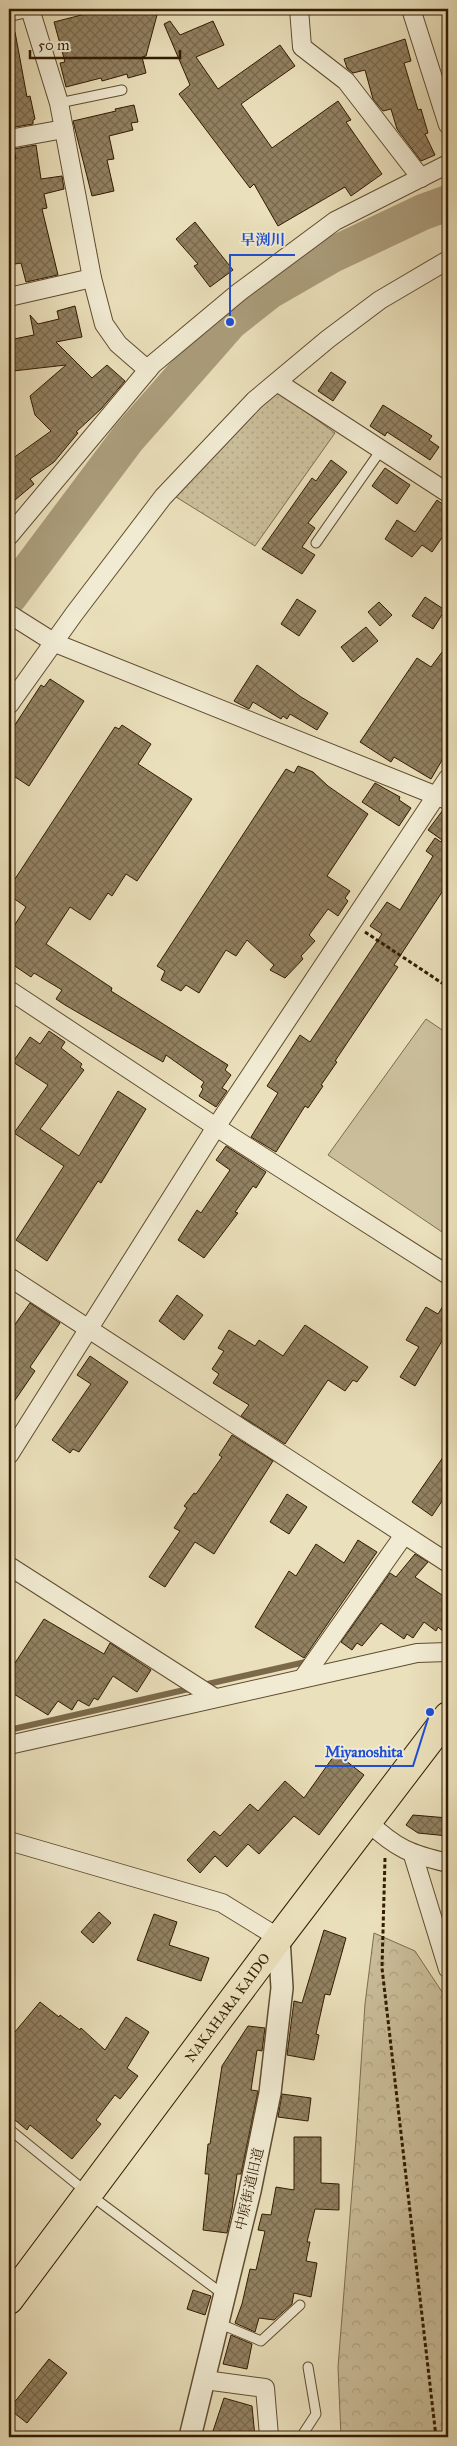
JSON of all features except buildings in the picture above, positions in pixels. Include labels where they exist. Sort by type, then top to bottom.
[{"type":"main road","name":"NAKAHARA KAIDO","points":[[9,2300],[279,1938],[377,1830],[448,1716]]},
{"type":"street","points":[[9,12],[22,9]]},
{"type":"street","points":[[30,9],[59,103],[92,278],[104,324],[118,344],[148,370]]},
{"type":"street","points":[[299,9],[302,47],[346,82],[421,178]]},
{"type":"street","points":[[411,9],[448,126]]},
{"type":"street","points":[[9,139],[64,129]]},
{"type":"street","points":[[9,536],[148,370],[238,293],[334,221],[448,164]]},
{"type":"street","points":[[9,705],[74,614],[163,497],[255,400],[328,339],[380,300],[448,260]]},
{"type":"street","points":[[9,297],[92,278]]},
{"type":"street","points":[[277,382],[448,493]]},
{"type":"street","points":[[9,614],[55,643],[443,798]]},
{"type":"street","points":[[9,1454],[216,1127],[351,923],[443,798],[448,778]]},
{"type":"street","points":[[9,990],[216,1127],[448,1275]]},
{"type":"street","points":[[9,1277],[448,1563]]},
{"type":"street","points":[[303,1678],[404,1535]]},
{"type":"street","points":[[9,1566],[213,1697]]},
{"type":"street","points":[[9,1745],[213,1697],[417,1653],[448,1652]]},
{"type":"street","points":[[377,1830],[413,1855],[448,1863]]},
{"type":"street","points":[[9,1841],[222,1902],[279,1938]]},
{"type":"street","points":[[413,1855],[448,1969]]},
{"type":"street","name":"中原街道旧道","points":[[190,2437],[250,2191],[270,2093],[282,1988],[279,1938]]},
{"type":"street","points":[[205,2380],[265,2388],[269,2436],[271,2437]]},
{"type":"lane","points":[[59,103],[122,90]]},
{"type":"lane","points":[[316,543],[380,450]]},
{"type":"lane","points":[[9,2129],[89,2194],[224,2295]]},
{"type":"lane","points":[[218,2324],[260,2341],[300,2305]]},
{"type":"lane","points":[[301,2437],[316,2414],[308,2367]]},
{"type":"lane","points":[[9,2433],[14,2437]]},
{"type":"path","points":[[351,923],[448,987]]},
{"type":"path","points":[[377,1830],[382,1968],[436,2437]]},
{"type":"green space","points":[[276,390],[335,433],[255,546],[176,497]]},
{"type":"green space","points":[[426,1019],[448,1034],[448,1236],[328,1155]]},
{"type":"green space","points":[[374,1933],[415,1951],[448,2001],[448,2437],[341,2437],[338,2367],[365,2004]]},
{"type":"waterway","points":[[9,597],[128,438],[230,322],[268,292],[332,255],[423,212],[448,203]]},
{"type":"waterway","points":[[203,1685],[310,1661]]},
{"type":"waterway","points":[[9,1730],[193,1688]]},
{"type":"place","name":"早渕川","points":[[230,322]]},
{"type":"place","name":"Miyanoshita","points":[[430,1712]]}]
